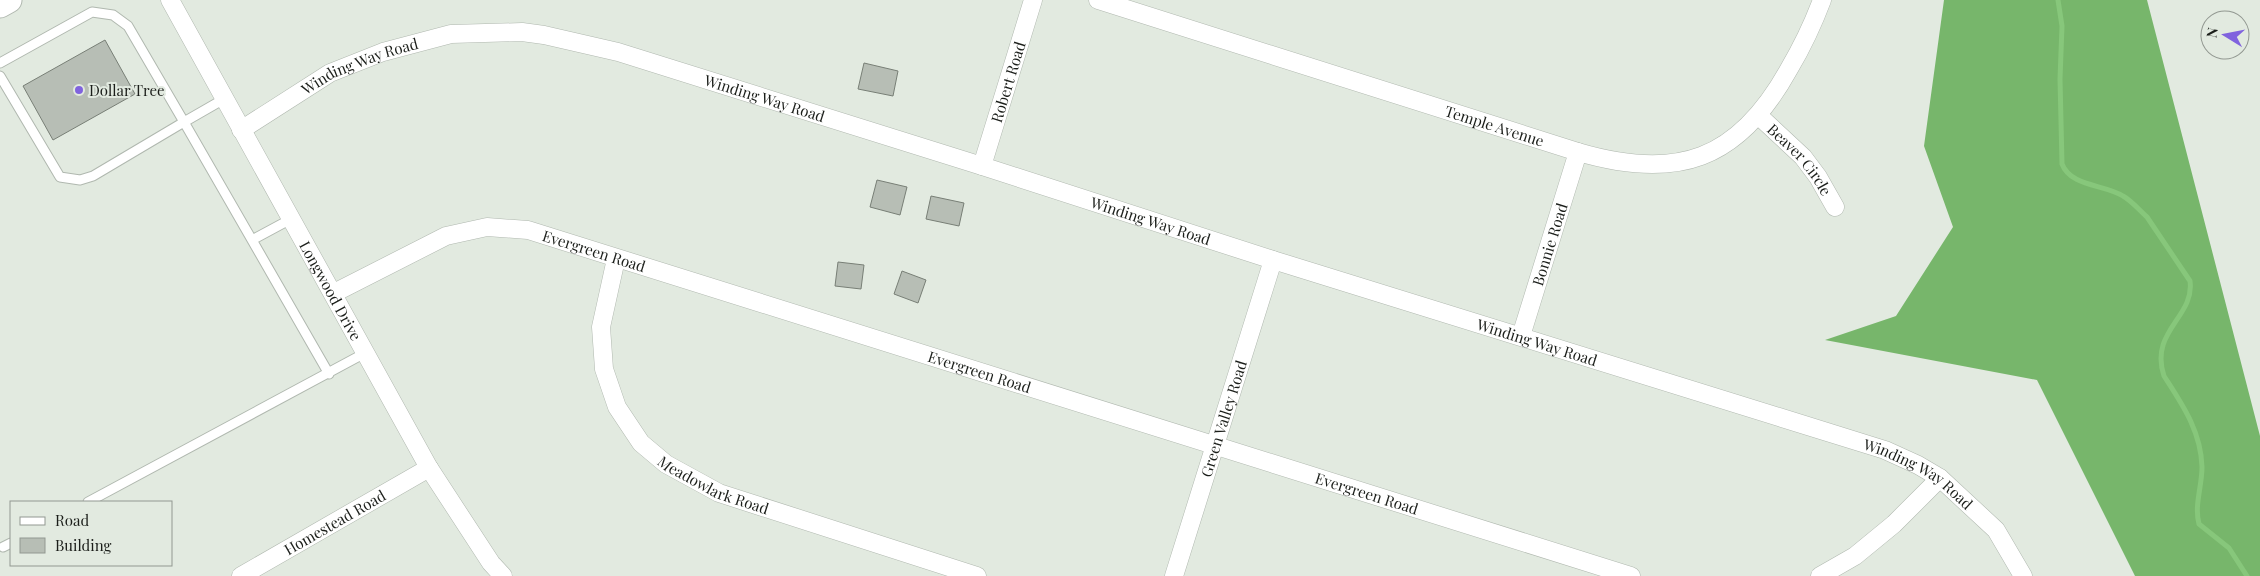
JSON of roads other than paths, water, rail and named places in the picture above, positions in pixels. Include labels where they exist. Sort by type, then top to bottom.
[{"type":"street","points":[[0,5],[9,0]]},
{"type":"street","name":"Longwood Drive","points":[[170,0],[429,468],[491,563],[503,576]]},
{"type":"street","name":"Robert Road","points":[[982,166],[1033,0]]},
{"type":"street","name":"Temple Avenue","points":[[1098,0],[1578,152],[1635,164],[1679,162],[1702,156],[1723,146],[1741,133],[1759,116],[1793,63],[1808,35],[1822,0]]},
{"type":"street","name":"Winding Way Road","points":[[241,130],[330,73],[383,52],[451,34],[522,32],[544,35],[618,52],[982,166],[1273,260],[1885,450],[1918,465],[1940,478],[1996,530],[2023,576]]},
{"type":"street","name":"Beaver Circle","points":[[1759,116],[1803,157],[1835,207]]},
{"type":"street","name":"Bonnie Road","points":[[1520,336],[1578,152]]},
{"type":"street","name":"Evergreen Road","points":[[334,294],[446,236],[487,227],[528,230],[1214,447],[1631,576]]},
{"type":"street","name":"Meadowlark Road","points":[[616,259],[601,327],[604,369],[617,408],[642,443],[666,464],[719,493],[977,576]]},
{"type":"street","name":"Green Valley Road","points":[[1174,576],[1273,260]]},
{"type":"street","name":"Homestead Road","points":[[247,574],[429,468]]},
{"type":"street","points":[[1820,576],[1855,556],[1894,524],[1940,478]]},
{"type":"lane","points":[[0,64],[92,12],[113,15],[128,26],[329,374]]},
{"type":"lane","points":[[0,76],[60,177],[80,180],[93,176],[224,99]]},
{"type":"lane","points":[[252,240],[291,219]]},
{"type":"lane","points":[[90,501],[365,353]]},
{"type":"waterway","points":[[2058,0],[2062,26],[2060,79],[2062,164],[2066,171],[2080,181],[2115,192],[2132,203],[2147,217],[2190,281],[2190,294],[2186,305],[2162,347],[2161,360],[2164,376],[2189,418],[2201,454],[2202,474],[2197,510],[2199,524],[2229,548],[2247,576]]},
{"type":"place","name":"Dollar Tree","points":[[79,90]]}]
